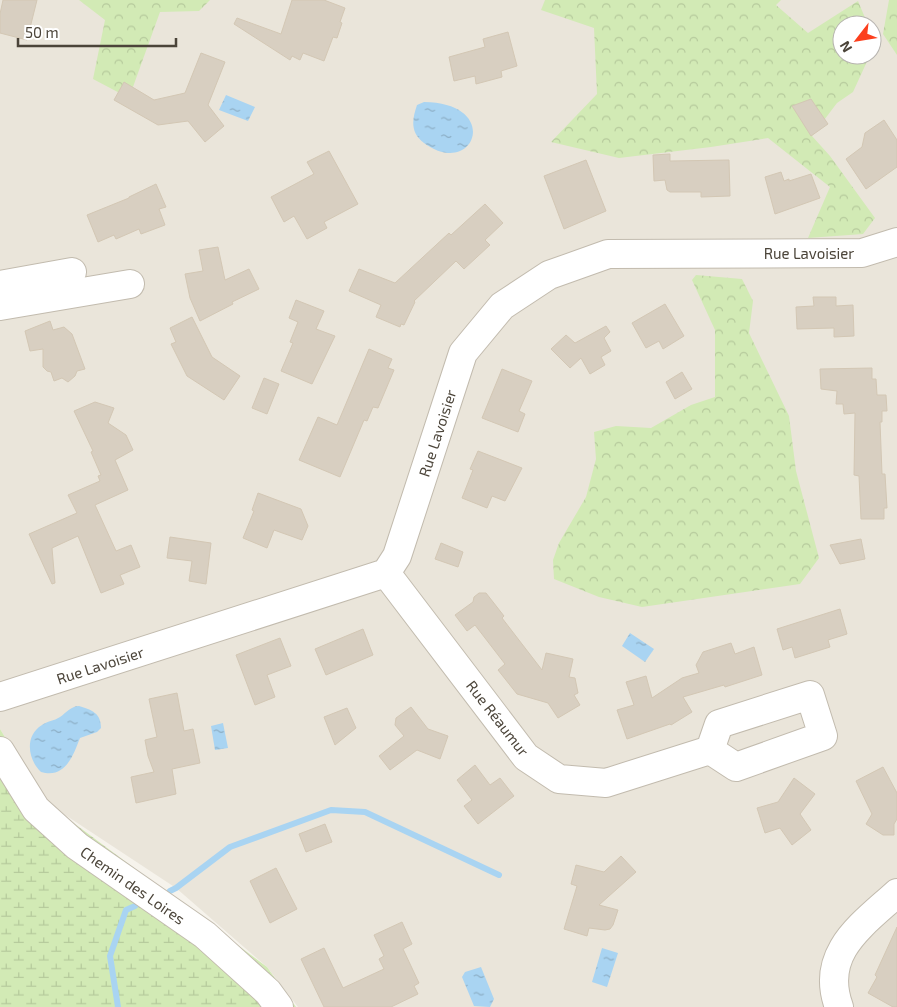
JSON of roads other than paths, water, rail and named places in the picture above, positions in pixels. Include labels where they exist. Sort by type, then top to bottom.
[{"type":"street","name":"Rue Lavoisier","points":[[0,697],[386,573],[397,556],[462,353],[502,306],[549,275],[608,254],[862,253],[897,242]]},
{"type":"street","points":[[0,285],[72,272]]},
{"type":"street","points":[[0,306],[130,284]]},
{"type":"street","name":"Rue Réaumur","points":[[386,573],[526,757],[559,779],[606,783],[710,750]]},
{"type":"street","name":"Chemin des Loires","points":[[0,751],[36,809],[77,846],[205,935],[268,992],[279,1007]]},
{"type":"street","points":[[839,1007],[834,981],[836,962],[842,948],[853,934],[897,893]]},
{"type":"water","points":[[226,95],[255,107],[248,121],[219,110]]},
{"type":"water","points":[[424,102],[449,106],[464,114],[472,125],[472,137],[467,147],[456,152],[442,152],[419,139],[414,130],[413,121],[417,105]]},
{"type":"water","points":[[630,633],[654,649],[645,662],[622,646]]},
{"type":"water","points":[[79,706],[95,713],[101,723],[101,728],[97,732],[80,738],[71,759],[62,769],[49,773],[41,772],[31,755],[30,742],[32,735],[44,724]]},
{"type":"water","points":[[223,723],[228,748],[215,750],[211,726]]},
{"type":"water","points":[[602,948],[618,953],[607,987],[592,982]]},
{"type":"water","points":[[481,967],[494,999],[490,1007],[474,1006],[462,977],[465,972]]},
{"type":"waterway","points":[[170,891],[230,847],[331,810],[365,812],[499,875]]},
{"type":"waterway","points":[[118,1007],[110,956],[126,910],[135,906]]}]
